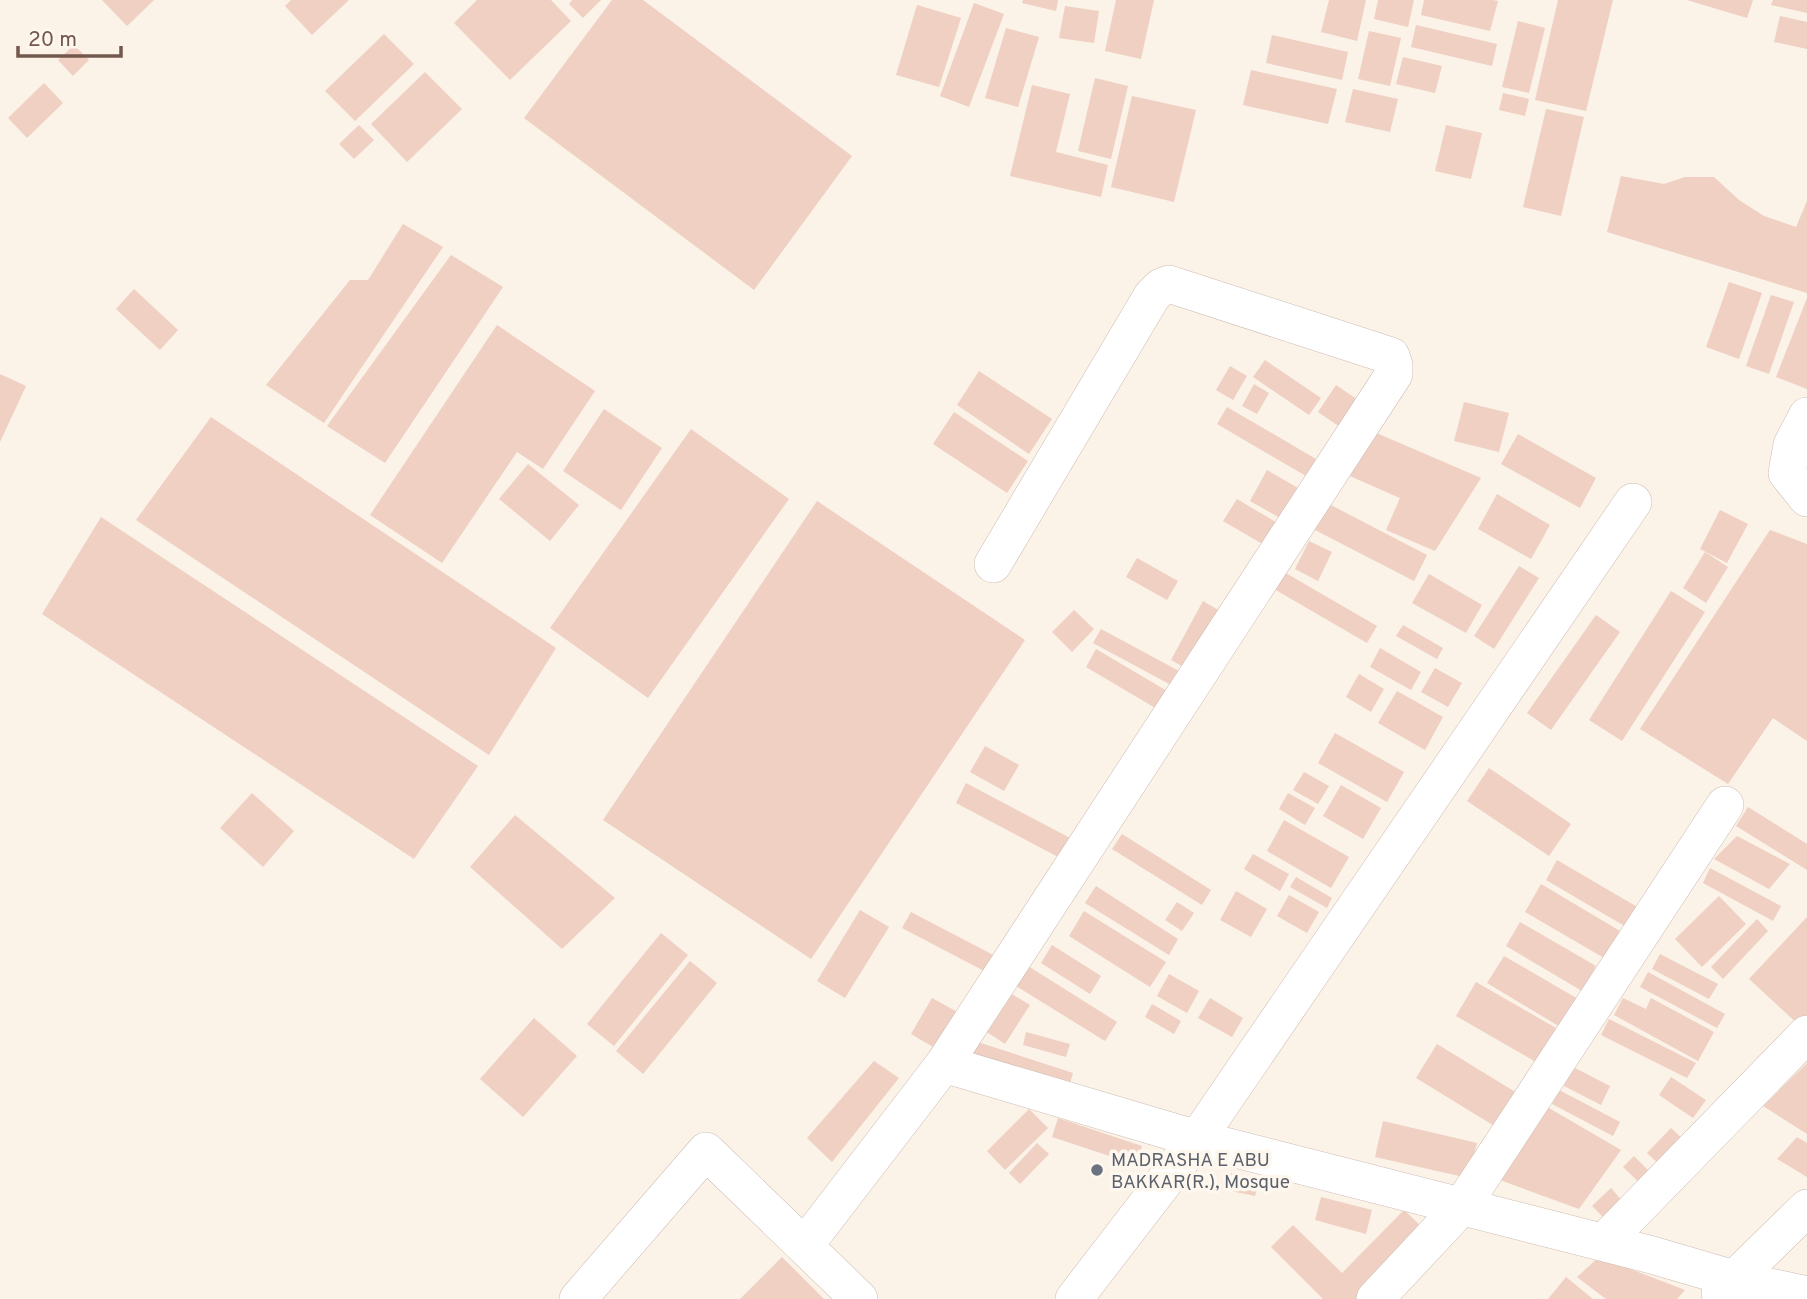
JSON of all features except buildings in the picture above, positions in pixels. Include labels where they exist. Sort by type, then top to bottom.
[{"type":"street","points":[[804,1245],[944,1064],[1394,374],[1391,356],[1168,284],[1152,296],[993,564]]},
{"type":"street","points":[[1807,416],[1792,445],[1787,473],[1807,498]]},
{"type":"street","points":[[1074,1299],[1197,1139],[1633,502]]},
{"type":"street","points":[[1375,1299],[1462,1206],[1725,805]]},
{"type":"street","points":[[1604,1242],[1807,1034]]},
{"type":"street","points":[[944,1064],[1197,1139],[1604,1242],[1724,1289],[1807,1296]]},
{"type":"street","points":[[578,1299],[706,1152],[859,1299]]},
{"type":"street","points":[[1724,1289],[1807,1208]]},
{"type":"place","name":"MADRASHA E ABU BAKKAR(R.), Mosque","points":[[1097,1170]]}]
